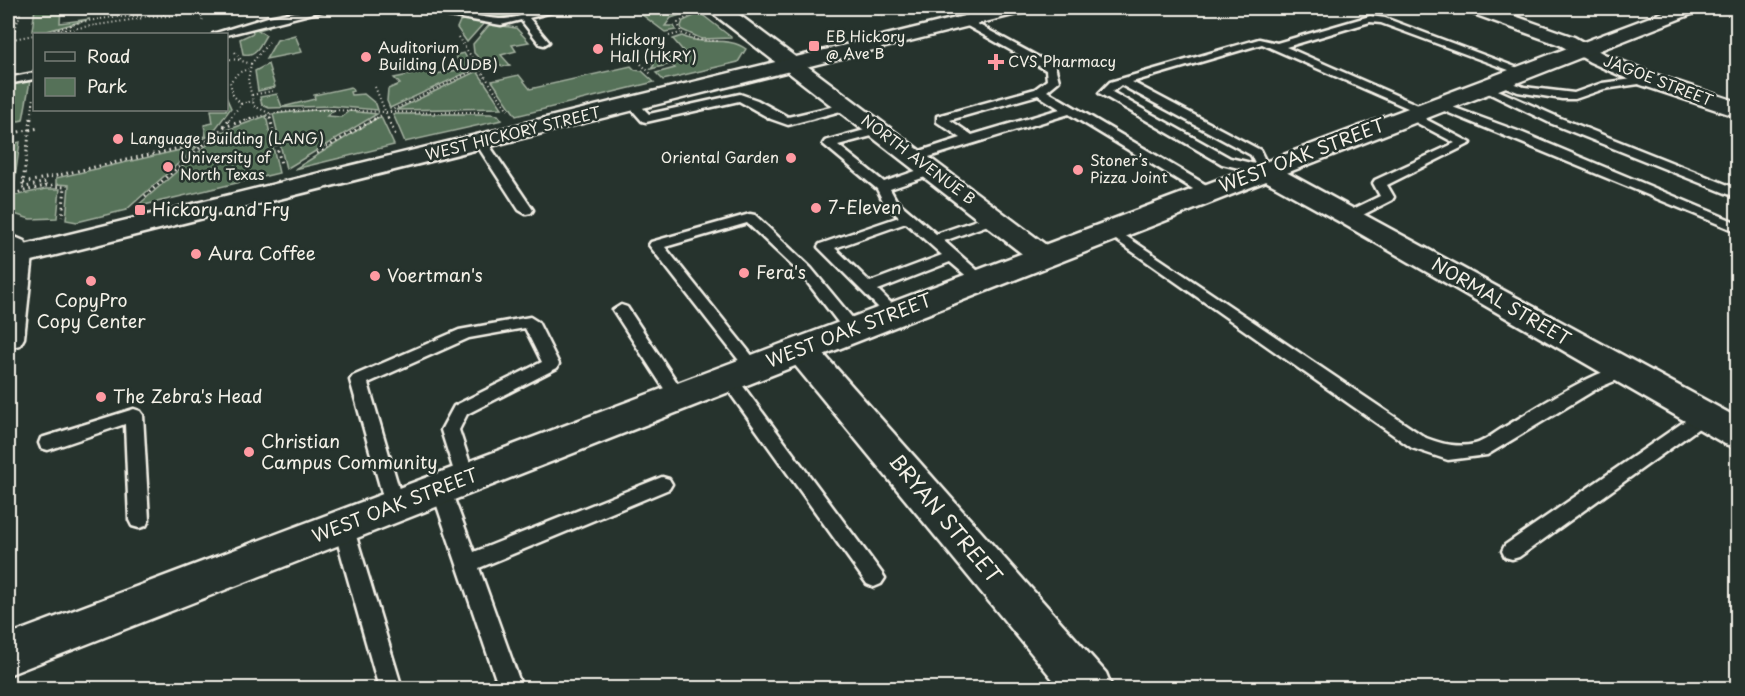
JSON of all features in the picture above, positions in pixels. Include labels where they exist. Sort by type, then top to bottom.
[{"type":"main road","name":"WEST HICKORY STREET","points":[[11,252],[482,142],[1018,8]]},
{"type":"main road","points":[[1454,8],[1545,40],[1581,49]]},
{"type":"main road","points":[[1475,8],[1549,34],[1581,49]]},
{"type":"main road","name":"WEST OAK STREET","points":[[8,655],[1422,109],[1690,8]]},
{"type":"main road","name":"NORTH AVENUE B","points":[[710,9],[793,64],[1044,256]]},
{"type":"main road","name":"JAGOE STREET","points":[[1581,49],[1649,80],[1737,110]]},
{"type":"main road","name":"NORMAL STREET","points":[[1264,170],[1350,216],[1737,435]]},
{"type":"main road","points":[[8,338],[11,252]]},
{"type":"main road","name":"BRYAN STREET","points":[[801,350],[1089,688]]},
{"type":"lane","points":[[222,33],[271,19],[328,8]]},
{"type":"lane","points":[[421,8],[495,21],[562,8]]},
{"type":"lane","points":[[523,17],[544,42]]},
{"type":"lane","points":[[1276,47],[1370,19],[1382,20],[1521,71]]},
{"type":"lane","points":[[965,21],[1051,68],[1053,81],[1039,91],[941,119],[970,139]]},
{"type":"lane","points":[[1264,170],[1226,161],[1105,93],[1114,84],[1263,41],[1422,109],[1519,136],[1737,228]]},
{"type":"lane","points":[[8,81],[33,76]]},
{"type":"lane","points":[[1489,84],[1575,96],[1602,86],[1649,80]]},
{"type":"lane","points":[[1123,82],[1256,153],[1264,170]]},
{"type":"lane","points":[[1489,84],[1554,120],[1737,194]]},
{"type":"lane","points":[[1039,91],[1208,192]]},
{"type":"lane","points":[[633,104],[646,118],[740,97],[747,98],[779,119],[788,121],[849,106]]},
{"type":"lane","points":[[1350,216],[1387,197],[1380,183],[1465,143],[1422,109]]},
{"type":"lane","points":[[882,187],[970,139],[1070,110]]},
{"type":"lane","points":[[1519,136],[1554,120]]},
{"type":"lane","points":[[879,130],[830,144],[882,187],[890,202],[981,281]]},
{"type":"lane","points":[[482,142],[526,210]]},
{"type":"lane","points":[[853,330],[806,271],[750,218],[656,245],[874,578]]},
{"type":"lane","points":[[894,314],[825,247],[908,218]]},
{"type":"lane","points":[[933,240],[994,218]]},
{"type":"lane","points":[[1111,230],[1419,442],[1448,453],[1480,450],[1592,384],[1623,371]]},
{"type":"lane","points":[[868,288],[952,256]]},
{"type":"lane","points":[[621,310],[678,397]]},
{"type":"lane","points":[[394,506],[359,380],[465,334],[530,322],[551,364],[460,410],[450,430],[453,483],[467,564],[510,688]]},
{"type":"lane","points":[[48,443],[134,415],[139,520]]},
{"type":"lane","points":[[1512,551],[1704,416]]},
{"type":"lane","points":[[467,564],[662,484]]},
{"type":"lane","points":[[343,526],[391,688]]},
{"type":"path","points":[[12,39],[22,8]]},
{"type":"path","points":[[47,33],[154,16],[185,8]]},
{"type":"path","points":[[47,33],[96,18],[175,16],[223,8]]},
{"type":"path","points":[[868,8],[890,21]]},
{"type":"path","points":[[710,9],[680,20],[677,27],[681,33],[698,40],[722,41]]},
{"type":"path","points":[[441,11],[509,112],[498,112]]},
{"type":"path","points":[[8,24],[19,20]]},
{"type":"path","points":[[230,31],[236,56],[242,61]]},
{"type":"path","points":[[669,36],[681,33]]},
{"type":"path","points":[[8,42],[12,39],[33,35]]},
{"type":"path","points":[[228,59],[251,64],[247,74],[254,106],[269,112]]},
{"type":"path","points":[[312,156],[386,112],[478,66],[492,63],[497,68]]},
{"type":"path","points":[[641,64],[645,68]]},
{"type":"path","points":[[241,104],[233,95],[230,82],[233,77],[249,69]]},
{"type":"path","points":[[375,87],[400,146]]},
{"type":"path","points":[[228,90],[232,89]]},
{"type":"path","points":[[252,95],[273,91]]},
{"type":"path","points":[[137,203],[224,127],[241,104],[253,101]]},
{"type":"path","points":[[33,104],[22,188],[46,182],[45,186]]},
{"type":"path","points":[[224,127],[269,112],[330,108],[386,112],[486,112]]},
{"type":"path","points":[[269,112],[284,173]]},
{"type":"path","points":[[8,134],[39,128]]},
{"type":"path","points":[[23,183],[208,141]]},
{"type":"path","points":[[8,195],[45,186],[65,187],[62,219],[57,222]]},
{"type":"green space","points":[[35,8],[61,8],[60,23],[90,19],[47,31],[32,31]]},
{"type":"green space","points":[[466,8],[545,8],[505,19],[464,12]]},
{"type":"green space","points":[[633,8],[693,8],[696,10],[671,18],[665,26],[674,26],[676,30],[665,32]]},
{"type":"green space","points":[[700,13],[731,38],[702,39],[682,30],[683,21]]},
{"type":"green space","points":[[464,19],[484,23],[467,42],[457,28],[460,21]]},
{"type":"green space","points":[[268,24],[269,27],[258,30],[266,35],[257,49],[251,54],[243,54],[240,39],[253,33],[252,29]]},
{"type":"green space","points":[[490,24],[516,28],[529,42],[512,45],[516,51],[501,55],[510,65],[502,67],[495,59],[481,60],[474,53],[473,44]]},
{"type":"green space","points":[[295,35],[302,52],[266,59],[277,40]]},
{"type":"green space","points":[[682,36],[698,41],[731,43],[746,49],[738,62],[663,80],[656,73],[675,68],[671,64],[651,69],[654,65],[651,62],[685,53],[673,39]]},
{"type":"green space","points":[[464,53],[472,67],[470,71],[390,108],[387,101],[388,89],[400,84],[394,78],[428,71],[431,75],[463,69],[455,55]]},
{"type":"green space","points":[[268,64],[275,87],[258,91],[255,71]]},
{"type":"green space","points":[[631,66],[635,70],[642,71],[654,82],[516,116],[492,81],[519,75],[530,89]]},
{"type":"green space","points":[[477,71],[502,108],[396,110]]},
{"type":"green space","points":[[30,81],[23,120],[8,123],[8,85]]},
{"type":"green space","points":[[351,87],[353,91],[350,92],[351,95],[364,94],[376,104],[378,110],[331,106],[269,108],[262,105],[260,97],[277,94],[282,107],[315,99],[314,95]]},
{"type":"green space","points":[[228,101],[231,108],[210,136],[198,141],[197,138],[206,136],[204,125],[213,123],[211,111],[228,111]]},
{"type":"green space","points":[[334,110],[327,116],[341,117],[349,111],[377,114],[286,169],[273,114]]},
{"type":"green space","points":[[393,114],[490,114],[498,115],[502,120],[405,142]]},
{"type":"green space","points":[[266,116],[279,173],[136,207],[222,132]]},
{"type":"green space","points":[[381,117],[394,145],[295,169],[377,118]]},
{"type":"green space","points":[[20,142],[13,192],[8,193],[8,145]]},
{"type":"green space","points":[[198,146],[126,210],[77,222],[66,220],[69,185],[56,184],[56,178]]},
{"type":"green space","points":[[46,189],[60,189],[57,218],[30,219],[8,212],[8,197]]},
{"type":"place","name":"EB Hickory @ Ave B","points":[[814,46]]},
{"type":"place","name":"Hickory Hall (HKRY)","points":[[598,49]]},
{"type":"place","name":"Auditorium Building (AUDB)","points":[[366,57]]},
{"type":"place","name":"CVS Pharmacy","points":[[996,62]]},
{"type":"place","name":"Language Building (LANG)","points":[[118,139]]},
{"type":"place","name":"Oriental Garden","points":[[791,158]]},
{"type":"place","name":"University of North Texas","points":[[168,167]]},
{"type":"place","name":"Stoner’s Pizza Joint","points":[[1078,170]]},
{"type":"place","name":"7-Eleven","points":[[816,208]]},
{"type":"place","name":"Hickory and Fry","points":[[140,210]]},
{"type":"place","name":"Aura Coffee","points":[[196,254]]},
{"type":"place","name":"Fera's","points":[[744,273]]},
{"type":"place","name":"Voertman's","points":[[375,276]]},
{"type":"place","name":"CopyPro Copy Center","points":[[91,281]]},
{"type":"place","name":"The Zebra's Head","points":[[101,397]]},
{"type":"place","name":"Christian Campus Community","points":[[249,452]]}]
